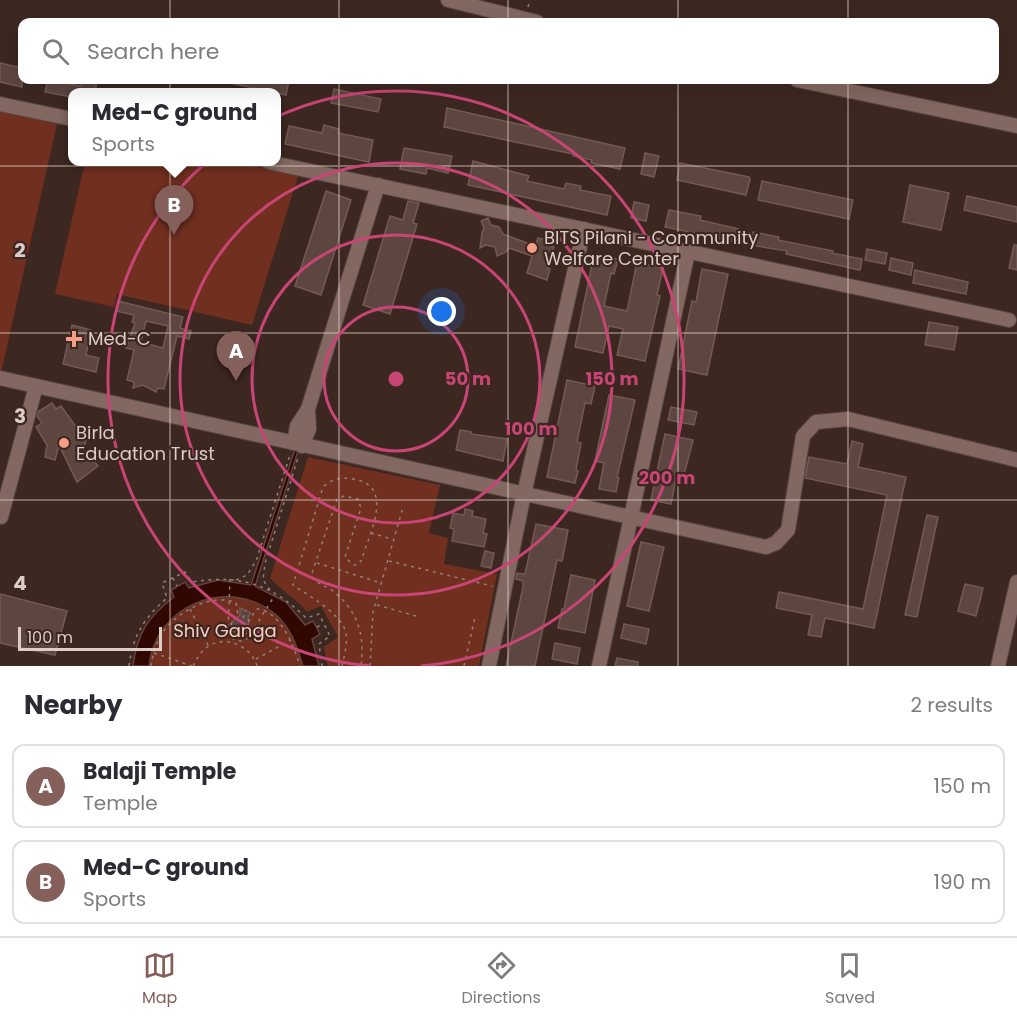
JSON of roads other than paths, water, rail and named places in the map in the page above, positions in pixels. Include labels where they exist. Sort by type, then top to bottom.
[{"type":"street","points":[[448,0],[521,18]]},
{"type":"street","points":[[816,84],[1017,126]]},
{"type":"street","points":[[0,104],[68,118]]},
{"type":"street","points":[[281,165],[1009,320]]},
{"type":"street","points":[[298,444],[297,426],[308,409],[378,185]]},
{"type":"street","points":[[489,666],[524,494],[584,229]]},
{"type":"street","points":[[599,666],[688,252]]},
{"type":"street","points":[[0,378],[766,547],[777,543],[788,530],[804,436],[816,422],[848,419],[1017,460]]},
{"type":"street","points":[[0,516],[2,517],[36,386]]},
{"type":"street","points":[[998,666],[1017,582]]},
{"type":"place","name":"Med-C ground","points":[[174,235]]},
{"type":"place","name":"BITS Pilani - Community Welfare Center","points":[[532,248]]},
{"type":"place","name":"Med-C","points":[[74,339]]},
{"type":"place","name":"Balaji Temple","points":[[236,381]]},
{"type":"place","name":"Birla Education Trust","points":[[64,443]]},
{"type":"park label","name":"Shiv Ganga","points":[[225,631]]}]
